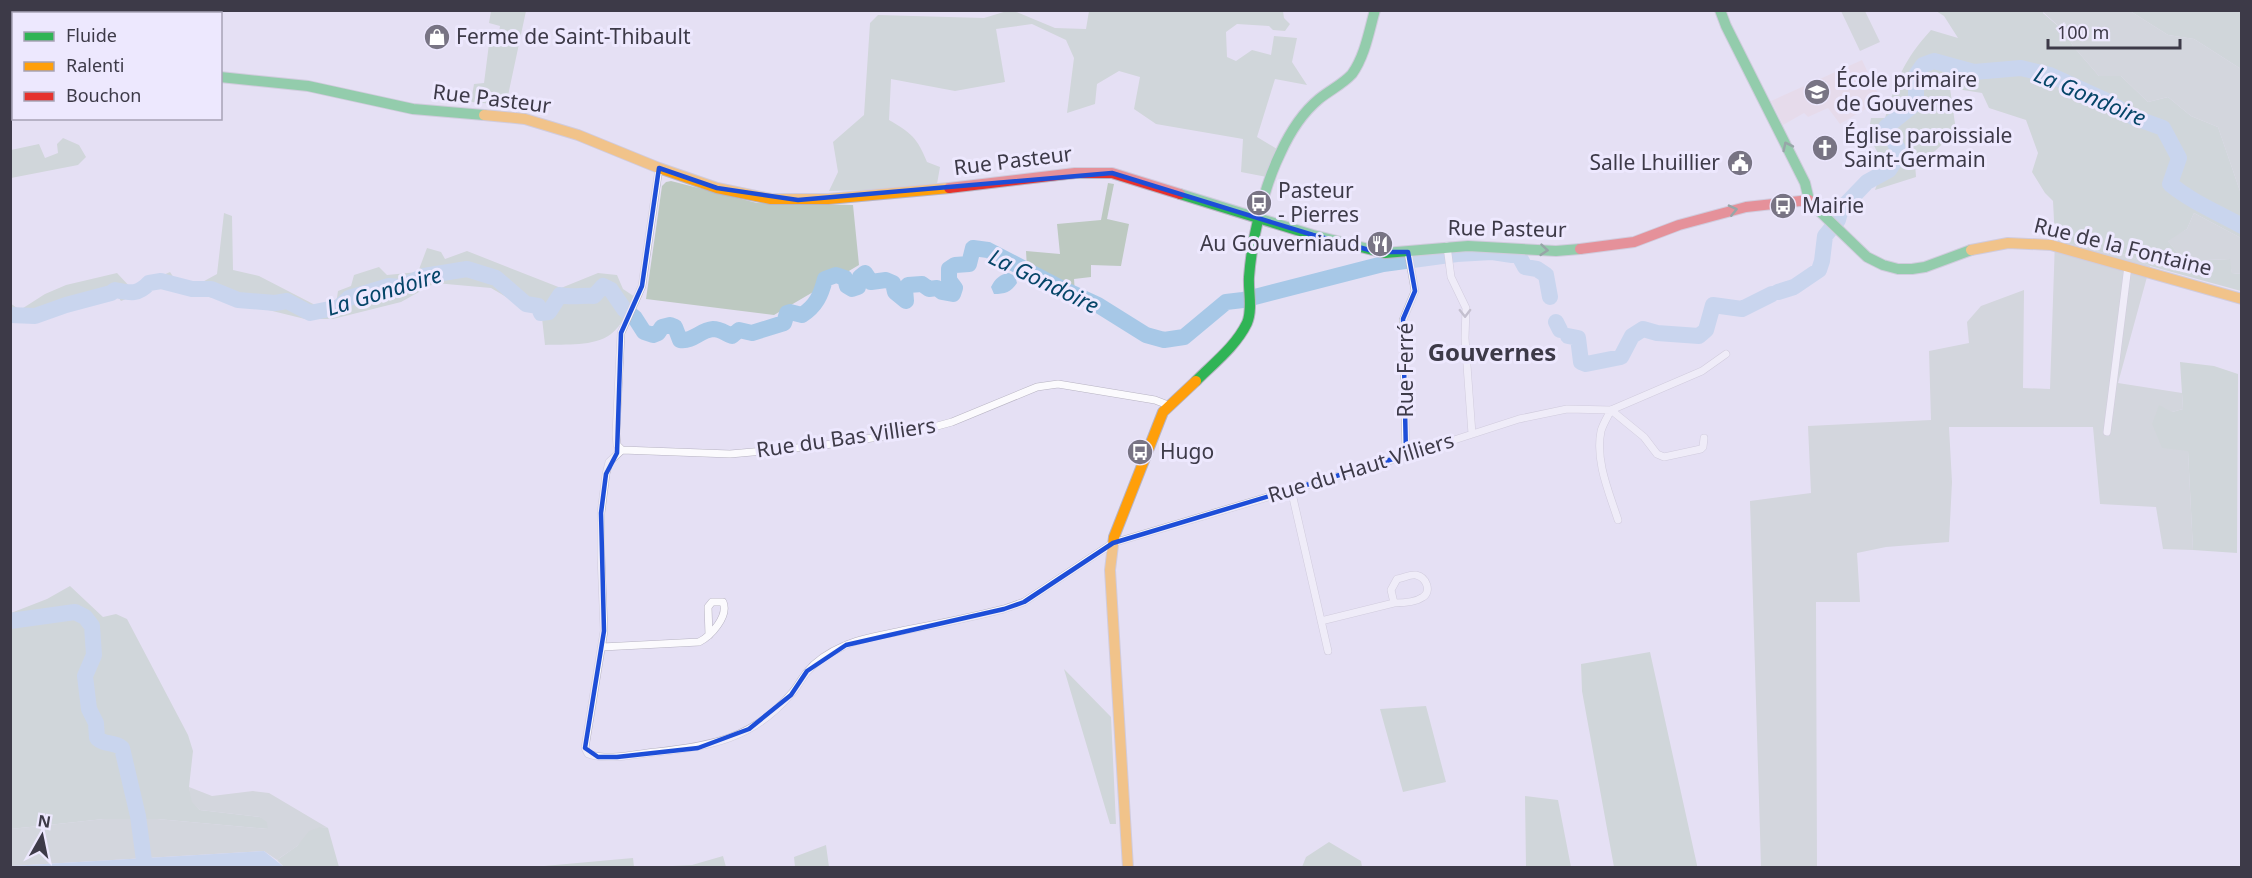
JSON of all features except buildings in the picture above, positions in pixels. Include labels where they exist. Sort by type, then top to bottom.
[{"type":"street","points":[[1128,867],[1110,570],[1113,543],[1163,412],[1217,362],[1236,341],[1247,322],[1249,277],[1259,219],[1279,155],[1291,132],[1318,100],[1350,76],[1357,66],[1375,10]]},
{"type":"street","points":[[1720,10],[1805,183],[1809,200]]},
{"type":"street","name":"Rue Pasteur","points":[[222,77],[308,86],[413,109],[525,119],[578,135],[659,168],[717,188],[771,199],[798,200],[888,195],[1075,173],[1105,172],[1122,175],[1259,219],[1369,250],[1409,258],[1485,245],[1556,251],[1595,248],[1634,242],[1679,225],[1746,207],[1809,200]]},
{"type":"street","points":[[659,168],[642,286],[621,333],[616,445],[622,450],[609,462],[601,513],[604,631],[602,647],[693,644],[704,640],[709,635]]},
{"type":"street","name":"Rue de la Fontaine","points":[[1809,200],[1867,257],[1876,263],[1894,268],[1927,268],[1979,248],[2012,242],[2051,245],[2241,298]]},
{"type":"street","points":[[1448,252],[1451,278],[1466,308],[1465,338],[1472,434]]},
{"type":"street","name":"Rue Ferré","points":[[1406,455],[1403,320],[1415,293],[1409,258]]},
{"type":"street","points":[[2107,432],[2128,266]]},
{"type":"street","points":[[1618,520],[1599,452],[1601,430],[1611,410],[1702,371],[1726,354]]},
{"type":"street","name":"Rue du Bas Villiers","points":[[622,450],[730,454],[818,446],[919,431],[952,422],[1037,387],[1058,384],[1155,400],[1168,405]]},
{"type":"street","name":"Rue du Haut Villiers","points":[[602,647],[586,740],[585,748],[588,754],[597,757],[616,757],[698,748],[728,739],[749,729],[772,713],[791,695],[807,671],[825,656],[846,645],[1004,609],[1024,602],[1113,543],[1519,419],[1567,409],[1611,410]]},
{"type":"street","points":[[1611,410],[1644,437],[1657,454],[1664,457],[1701,449],[1704,438]]},
{"type":"street","points":[[1291,489],[1328,651]]},
{"type":"street","points":[[1321,621],[1422,598],[1426,593],[1427,585],[1423,578],[1415,574],[1397,579],[1391,590],[1394,603]]},
{"type":"highlighted area","points":[[659,168],[717,188],[798,200],[1112,173],[1313,235],[1377,252],[1408,252],[1415,291],[1403,319],[1406,455],[1113,543],[1024,602],[1004,609],[846,645],[807,671],[791,695],[749,729],[698,748],[598,757],[585,748],[604,631],[601,513],[606,474],[617,453],[621,333],[642,286]]},
{"type":"shaded area","points":[[2044,10],[2130,11],[2168,35],[2194,39],[2241,69],[2241,194],[2218,127],[2191,116],[2168,97],[2148,102],[2121,76],[2099,76],[2073,46],[2065,32],[2043,12]]},
{"type":"shaded area","points":[[1841,11],[1865,11],[1880,42],[1860,51]]},
{"type":"shaded area","points":[[1862,60],[1881,100],[1840,124],[1828,108],[1808,117],[1804,113],[1783,125],[1771,101]]},
{"type":"shaded area","points":[[671,181],[757,203],[853,205],[859,265],[774,315],[646,299],[662,186]]},
{"type":"shaded area","points":[[1108,183],[1114,184],[1107,219],[1129,224],[1121,266],[1091,265],[1091,277],[1074,279],[1075,293],[1027,268],[1026,251],[1060,254],[1057,224],[1101,220]]},
{"type":"shaded area","points":[[2194,213],[2241,238],[2241,274],[2232,273],[2229,259],[2184,261],[2167,240],[2187,229]]},
{"type":"shaded area","points":[[2055,240],[2100,252],[2128,255],[2150,266],[2118,383],[2182,393],[2183,409],[2172,412],[2188,451],[2193,550],[2163,549],[2156,507],[2100,504],[2093,427],[1949,427],[1952,482],[1949,542],[1886,547],[1857,553],[1860,602],[1816,602],[1817,867],[1761,867],[1750,501],[1811,493],[1808,426],[1931,420],[1929,351],[1969,343],[1967,322],[1981,306],[2024,290],[2023,388],[2050,389]]},
{"type":"shaded area","points":[[189,787],[212,796],[253,791],[269,793],[328,828],[313,830],[297,846],[277,860],[264,851],[11,866],[11,829],[104,819],[157,819],[268,829],[260,817],[200,810],[191,802]]},
{"type":"green space","points":[[491,11],[526,11],[506,105],[471,102],[474,84],[484,83],[489,44],[497,45],[500,26],[489,23]]},
{"type":"green space","points":[[1014,11],[1055,28],[1086,29],[1089,11],[1283,11],[1284,18],[1290,24],[1285,31],[1273,30],[1269,26],[1237,24],[1226,32],[1227,57],[1236,61],[1252,50],[1271,55],[1274,36],[1297,38],[1292,62],[1307,85],[1275,79],[1257,137],[1282,152],[1272,178],[1241,172],[1243,139],[1156,124],[1134,109],[1140,77],[1119,71],[1097,84],[1095,104],[1067,113],[1074,58],[1066,40],[1032,24],[996,29],[1005,82],[955,91],[891,79],[889,120],[912,136],[927,162],[940,167],[937,184],[873,190],[829,191],[838,172],[833,142],[864,115],[870,23],[878,15],[984,18]]},
{"type":"green space","points":[[1936,11],[2044,11],[2043,13],[2065,32],[2073,46],[2099,76],[2121,76],[2148,102],[2168,97],[2191,116],[2218,127],[2241,194],[2241,238],[2194,213],[2187,229],[2168,241],[2184,261],[2230,259],[2232,273],[2241,274],[2241,291],[2150,266],[2128,255],[2100,252],[2055,240],[2053,201],[2032,172],[2038,153],[2026,120],[1989,108],[1982,93],[1950,88],[1956,131],[1935,151],[1915,163],[1916,177],[1875,190],[1884,164],[1868,135],[1871,118],[1885,118],[1893,92],[1907,61],[1931,30],[1958,38],[1944,16]]},
{"type":"green space","points":[[2130,11],[2241,11],[2241,69],[2194,39],[2168,35]]},
{"type":"green space","points":[[63,138],[79,145],[86,157],[78,165],[11,178],[11,150],[39,144],[45,158],[58,153],[57,144]]},
{"type":"green space","points":[[224,213],[232,216],[233,270],[259,276],[319,307],[336,304],[338,291],[351,286],[354,275],[379,267],[387,275],[418,272],[427,248],[441,252],[445,259],[467,251],[561,288],[598,273],[617,275],[623,289],[635,297],[622,322],[611,334],[596,341],[570,345],[545,345],[542,318],[491,288],[435,283],[401,302],[333,319],[305,319],[240,303],[156,287],[121,301],[116,294],[69,301],[40,319],[11,318],[10,303],[20,310],[45,294],[66,285],[117,273],[132,289],[141,290],[148,282],[170,272],[174,278],[197,285],[217,274]]},
{"type":"green space","points":[[2180,362],[2214,366],[2238,374],[2237,553],[2193,550],[2188,451],[2162,448],[2152,424],[2159,405],[2172,412],[2183,409]]},
{"type":"green space","points":[[70,586],[103,617],[116,614],[127,619],[188,735],[193,751],[189,787],[192,802],[200,810],[260,817],[267,822],[268,829],[157,819],[104,819],[11,829],[11,613],[47,599]]},
{"type":"green space","points":[[1650,652],[1697,867],[1614,867],[1582,691],[1581,664]]},
{"type":"green space","points":[[1064,669],[1111,717],[1116,824],[1110,824]]},
{"type":"green space","points":[[1426,706],[1446,782],[1403,792],[1380,709]]},
{"type":"green space","points":[[1525,796],[1558,800],[1571,867],[1526,867]]},
{"type":"green space","points":[[320,827],[328,828],[339,867],[284,867],[277,860],[297,846],[309,831]]},
{"type":"green space","points":[[1329,842],[1361,861],[1362,867],[1302,867],[1306,857]]},
{"type":"green space","points":[[826,845],[829,867],[795,867],[794,857]]},
{"type":"green space","points":[[723,856],[726,867],[653,867],[692,865]]},
{"type":"green space","points":[[633,858],[634,867],[544,867],[544,866]]},
{"type":"water","points":[[1009,273],[1015,276],[1017,283],[1007,292],[994,294],[991,287],[994,282],[1000,276]]},
{"type":"water","points":[[264,851],[284,867],[11,867],[11,866]]},
{"type":"waterway","name":"La Gondoire","points":[[1778,292],[1794,287],[1819,270],[1825,236],[1838,220],[1841,209],[1867,182],[1889,170],[1896,159],[1898,149],[1886,127],[1916,103],[1916,75],[1923,65],[1934,61],[1974,72],[2021,68],[2050,75],[2107,101],[2133,117],[2163,128],[2179,158],[2170,184],[2196,202],[2242,226]]},
{"type":"waterway","name":"La Gondoire","points":[[10,315],[35,316],[115,290],[134,292],[141,290],[149,283],[161,281],[192,289],[211,289],[238,300],[275,303],[287,301],[310,313],[339,307],[349,298],[389,286],[400,287],[424,276],[467,269],[496,278],[526,304],[538,306],[541,313],[549,312],[560,295],[594,296],[603,286],[611,290],[644,332],[653,335],[658,333],[662,327],[670,325],[675,327],[680,340],[685,340],[713,329],[732,336],[739,330],[752,333],[784,323],[787,313],[802,315],[811,308],[820,295],[825,279],[836,275],[845,278],[847,286],[852,289],[858,287],[860,277],[865,273],[871,282],[886,280],[893,283],[895,292],[906,301],[905,289],[908,285],[922,284],[929,289],[937,288],[942,292],[953,294],[955,288],[949,280],[949,269],[955,265],[969,264],[973,248],[988,250],[1098,305],[1146,335],[1164,340],[1184,337],[1226,302],[1243,300],[1383,264],[1457,254],[1492,252],[1512,255]]},
{"type":"waterway","name":"La Gondoire","points":[[1519,256],[1525,267],[1537,269],[1546,275],[1550,297]]},
{"type":"waterway","name":"La Gondoire","points":[[1568,336],[1578,338],[1581,362],[1586,364],[1621,357],[1632,336],[1643,329],[1657,333],[1699,336],[1706,330],[1713,305],[1742,309],[1772,294]]},
{"type":"waterway","name":"La Gondoire","points":[[1556,322],[1560,330]]},
{"type":"waterway","points":[[10,621],[75,612],[85,617],[92,626],[94,655],[85,676],[89,709],[96,723],[97,738],[122,748],[138,816],[145,868]]},
{"type":"traffic: fast","points":[[1196,381],[1231,347],[1249,318],[1249,277],[1256,231],[1268,183],[1284,146],[1296,124],[1307,111],[1352,74],[1363,51],[1375,10]]},
{"type":"traffic: fast","points":[[1720,10],[1805,183],[1809,200],[1867,257],[1883,265],[1898,269],[1912,269],[1925,267],[1971,250]]},
{"type":"traffic: fast","points":[[222,77],[308,86],[413,109],[484,115]]},
{"type":"traffic: fast","points":[[1180,194],[1313,235],[1385,253],[1468,246],[1556,251],[1580,249]]},
{"type":"traffic: slow","points":[[484,115],[525,119],[578,135],[659,168],[717,188],[771,199],[828,199],[949,188]]},
{"type":"traffic: slow","points":[[1971,250],[2008,243],[2051,245],[2242,299]]},
{"type":"traffic: slow","points":[[1128,868],[1110,570],[1114,537],[1163,412],[1196,381]]},
{"type":"traffic: jam","points":[[949,188],[1075,173],[1112,173],[1180,194]]},
{"type":"traffic: jam","points":[[1580,249],[1634,242],[1679,225],[1746,207],[1809,200]]},
{"type":"place","name":"Ferme de Saint-Thibault","points":[[437,37]]},
{"type":"place","name":"École primaire de Gouvernes","points":[[1817,92]]},
{"type":"place","name":"Église paroissiale Saint-Germain","points":[[1825,148]]},
{"type":"place","name":"Salle Lhuillier","points":[[1740,163]]},
{"type":"place","name":"Pasteur - Pierres","points":[[1259,203]]},
{"type":"place","name":"Mairie","points":[[1783,206]]},
{"type":"place","name":"Au Gouverniaud","points":[[1380,244]]},
{"type":"place","name":"Hugo","points":[[1140,452]]},
{"type":"district","name":"Gouvernes","points":[[1492,353]]}]
